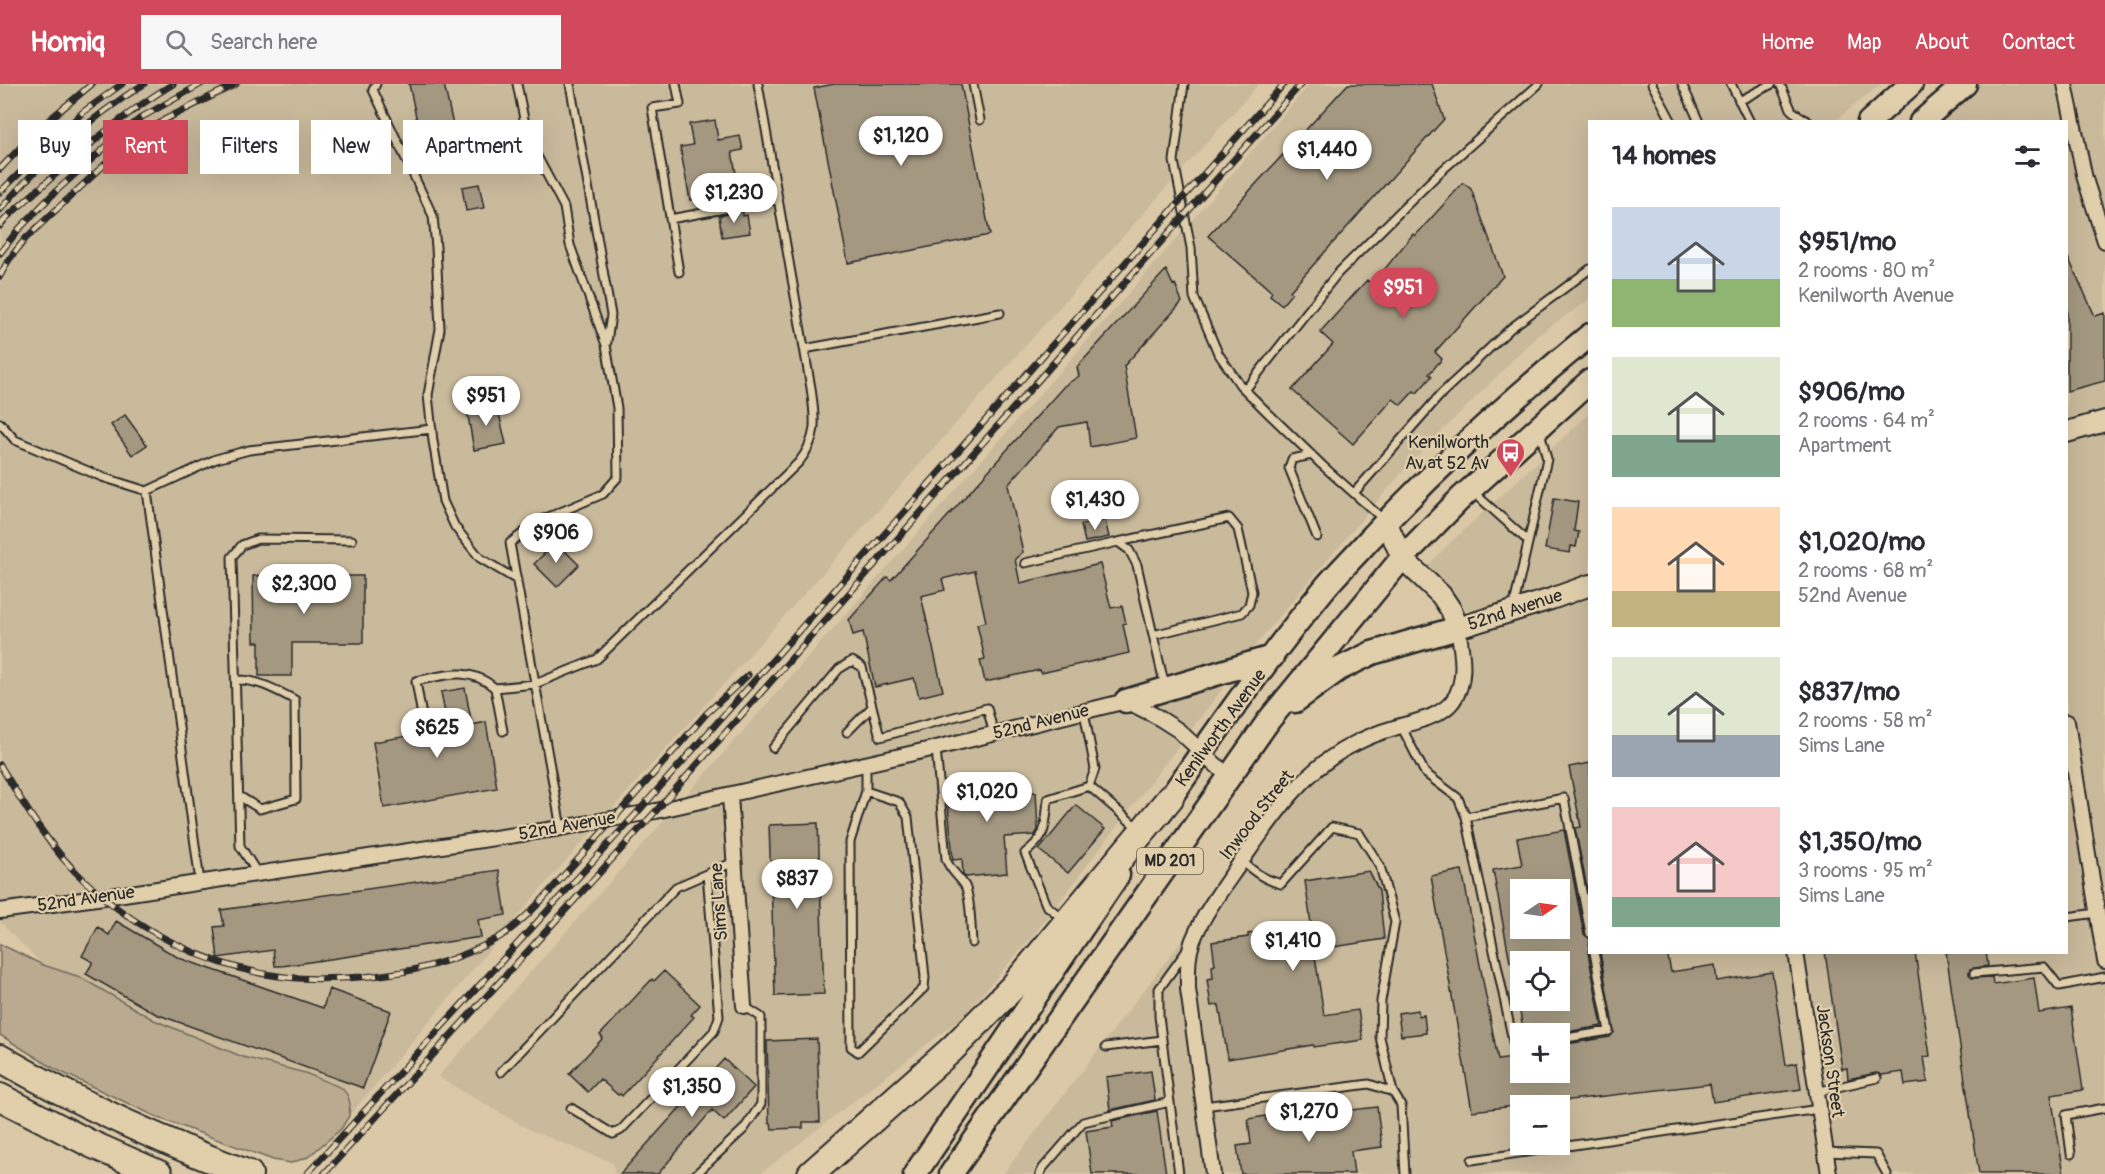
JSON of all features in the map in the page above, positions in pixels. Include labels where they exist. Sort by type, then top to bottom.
[{"type":"highway","points":[[811,1174],[952,1049],[1013,987],[1170,798]]},
{"type":"highway","points":[[0,1058],[66,1095],[104,1113],[249,1174]]},
{"type":"highway","points":[[0,1097],[90,1144],[159,1174]]},
{"type":"main road","points":[[1871,120],[1911,84]]},
{"type":"main road","points":[[1923,120],[1965,84]]},
{"type":"main road","name":"Kenilworth Avenue","points":[[915,1174],[1202,751],[1325,588],[1386,521],[1475,435],[1588,337]]},
{"type":"main road","name":"Kenilworth Avenue","points":[[951,1174],[1269,720],[1402,558],[1470,489],[1588,384]]},
{"type":"main road","points":[[1269,720],[1339,669],[1372,654],[1458,628]]},
{"type":"main road","points":[[1126,701],[1272,657]]},
{"type":"street","points":[[2065,84],[2079,155],[2092,204],[2105,240]]},
{"type":"street","points":[[2068,432],[2105,421]]},
{"type":"street","points":[[1386,521],[1402,558]]},
{"type":"street","name":"52nd Avenue","points":[[1402,558],[1441,595],[1451,610],[1458,628],[1588,586]]},
{"type":"street","name":"Inwood Street","points":[[1213,1174],[1188,989],[1188,963],[1193,940],[1208,911],[1268,823],[1296,789],[1324,763],[1352,745],[1444,710],[1453,701],[1460,688],[1462,672],[1458,628]]},
{"type":"street","points":[[1126,701],[1178,730],[1229,777]]},
{"type":"street","name":"52nd Avenue","points":[[1,909],[258,874],[561,828],[656,811],[936,748],[1126,701]]},
{"type":"street","points":[[2068,728],[2105,961]]},
{"type":"street","name":"Sims Lane","points":[[730,795],[744,1006]]},
{"type":"street","name":"Jackson Street","points":[[1796,954],[1829,1174]]},
{"type":"lane","points":[[376,84],[373,90],[433,216],[440,329],[428,395],[443,501],[455,527],[480,558],[517,580]]},
{"type":"lane","points":[[517,84],[528,139],[564,207],[570,245],[606,345],[617,408],[618,477],[603,494],[539,521],[510,543],[561,828]]},
{"type":"lane","points":[[570,84],[611,315],[606,345]]},
{"type":"lane","points":[[676,84],[680,104],[652,108],[679,272]]},
{"type":"lane","points":[[495,688],[535,684],[597,659],[799,462],[809,449],[815,435],[815,417],[758,84]]},
{"type":"lane","points":[[973,84],[980,120]]},
{"type":"lane","points":[[1184,84],[1173,161],[1191,248],[1194,297],[1218,353],[1245,390],[1312,455],[1386,521]]},
{"type":"lane","points":[[1245,390],[1337,274],[1437,175],[1539,84]]},
{"type":"lane","points":[[1652,84],[1671,120]]},
{"type":"lane","points":[[1682,84],[1699,120]]},
{"type":"lane","points":[[1731,84],[1749,120]]},
{"type":"lane","points":[[1739,101],[1772,84]]},
{"type":"lane","points":[[1780,84],[1792,111],[1806,120]]},
{"type":"lane","points":[[670,219],[778,199]]},
{"type":"lane","points":[[1354,493],[1450,384],[1511,328],[1588,270]]},
{"type":"lane","points":[[804,349],[1000,313]]},
{"type":"lane","points":[[0,423],[15,440],[102,477],[147,491],[216,459],[249,450],[432,429]]},
{"type":"lane","points":[[1513,611],[1547,459],[1539,426]]},
{"type":"lane","points":[[1312,455],[1292,459],[1289,468],[1317,537]]},
{"type":"lane","points":[[1470,489],[1528,541]]},
{"type":"lane","points":[[147,491],[200,882]]},
{"type":"lane","points":[[1025,563],[1229,518],[1238,529],[1252,592],[1249,605],[1242,613],[1153,634]]},
{"type":"lane","points":[[258,874],[240,846],[232,557],[242,545],[258,539],[352,540]]},
{"type":"lane","points":[[1118,542],[1129,550],[1137,565],[1165,689]]},
{"type":"lane","points":[[773,748],[838,669],[852,661],[862,667],[880,737],[987,708],[994,734]]},
{"type":"lane","points":[[422,716],[416,681],[460,673],[488,682],[495,688],[503,731]]},
{"type":"lane","points":[[236,680],[249,679],[295,700],[296,799],[260,809],[238,796]]},
{"type":"lane","points":[[847,732],[872,707]]},
{"type":"lane","points":[[1084,712],[1095,769],[1089,786]]},
{"type":"lane","points":[[1401,726],[1425,772],[1458,798],[1466,817],[1510,1027]]},
{"type":"lane","points":[[936,748],[946,859],[950,870],[961,880],[966,890],[972,943]]},
{"type":"lane","points":[[866,764],[866,791],[850,842],[850,1047],[858,1052],[924,988],[925,977],[909,817],[899,802],[866,791]]},
{"type":"lane","points":[[1089,786],[1142,832]]},
{"type":"lane","points":[[1067,922],[1046,905],[1025,853],[1044,834],[1047,799],[1089,786]]},
{"type":"lane","points":[[1466,817],[1564,798],[1588,923]]},
{"type":"lane","points":[[1242,861],[1256,873],[1281,884],[1332,827],[1359,833],[1380,866],[1395,922],[1381,1001],[1380,1037],[1393,1092],[1401,1105],[1405,1174]]},
{"type":"lane","points":[[501,1071],[676,887],[734,862]]},
{"type":"lane","points":[[571,1108],[613,1134],[621,1130],[714,1031],[719,1017],[707,874]]},
{"type":"lane","points":[[2068,917],[2097,913]]},
{"type":"lane","points":[[1179,1174],[1159,1016],[1160,989],[1193,940]]},
{"type":"lane","points":[[1570,1037],[1609,1031],[1594,954]]},
{"type":"lane","points":[[1974,973],[2044,967],[2059,986],[2105,977]]},
{"type":"lane","points":[[696,1174],[744,1129],[761,1104],[761,1017],[744,1006]]},
{"type":"lane","points":[[1106,1047],[1162,1040]]},
{"type":"lane","points":[[1816,1092],[1877,1078]]},
{"type":"lane","points":[[1204,1106],[1369,1084],[1393,1092]]},
{"type":"lane","points":[[1040,1174],[1083,1122],[1170,1102]]},
{"type":"lane","points":[[2071,1154],[2066,1115],[2105,1108]]},
{"type":"lane","points":[[1472,1160],[1819,1109]]},
{"type":"lane","points":[[1825,1152],[1876,1154],[1887,1174]]},
{"type":"shaded area","points":[[0,84],[1259,84],[547,882],[349,1116],[350,1104],[305,1073],[243,1057],[154,1020],[80,977],[43,965],[0,922]]},
{"type":"shaded area","points":[[1310,84],[1881,84],[1836,120],[1588,120],[1588,300],[1537,336],[1409,464],[1262,637],[1033,936],[961,1018],[760,1174],[614,1174],[613,1163],[532,1131],[438,1077],[1143,277]]},
{"type":"shaded area","points":[[1979,84],[2105,84],[2105,1174],[1003,1174],[1233,874],[1286,799],[1351,745],[1428,718],[1460,688],[1458,628],[1420,574],[1450,543],[1588,415],[1588,954],[2068,954],[2068,120],[1939,120]]},
{"type":"shaded area","points":[[0,944],[43,965],[80,977],[154,1020],[243,1057],[305,1073],[342,1088],[350,1104],[349,1116],[341,1129],[308,1157],[291,1163],[273,1160],[159,1118],[55,1069],[0,1035]]},
{"type":"building","points":[[409,84],[444,84],[452,120],[417,120]]},
{"type":"building","points":[[834,84],[961,84],[990,235],[848,263],[814,88]]},
{"type":"building","points":[[1348,84],[1432,84],[1444,119],[1290,291],[1292,293],[1282,305],[1270,295],[1272,292],[1208,236]]},
{"type":"building","points":[[715,120],[718,140],[740,136],[743,150],[732,152],[741,200],[717,205],[716,195],[690,200],[680,147],[693,145],[689,124]]},
{"type":"building","points":[[1463,183],[1471,189],[1503,276],[1435,352],[1442,359],[1429,374],[1432,376],[1417,393],[1414,391],[1401,405],[1393,399],[1353,444],[1292,390],[1333,344],[1320,332],[1367,280],[1372,285],[1413,234],[1415,236]]},
{"type":"building","points":[[479,184],[484,208],[466,211],[462,187]]},
{"type":"building","points":[[743,211],[743,216],[747,215],[750,233],[722,237],[719,216]]},
{"type":"building","points":[[2068,257],[2095,316],[2105,313],[2105,381],[2068,391]]},
{"type":"building","points":[[1166,270],[1182,302],[1124,366],[1136,438],[1090,447],[1087,422],[1059,427],[1008,485],[1023,552],[1015,559],[1020,583],[1100,564],[1111,608],[1122,606],[1129,653],[1041,673],[1040,670],[985,682],[980,660],[985,659],[977,624],[986,622],[975,571],[942,579],[945,590],[921,596],[943,691],[919,697],[914,678],[875,687],[863,632],[853,635],[849,620],[887,577],[891,580],[1064,386],[1079,376],[1077,367]]},
{"type":"building","points":[[497,405],[506,444],[474,450],[467,410]]},
{"type":"building","points":[[125,415],[147,445],[132,455],[111,425]]},
{"type":"building","points":[[1554,498],[1578,502],[1574,531],[1579,532],[1576,547],[1571,546],[1570,553],[1545,549]]},
{"type":"building","points":[[1105,520],[1109,537],[1085,542],[1081,525]]},
{"type":"building","points":[[556,542],[579,565],[557,587],[534,564]]},
{"type":"building","points":[[278,570],[317,570],[317,576],[363,576],[363,643],[292,643],[292,676],[259,676],[259,642],[254,642],[253,576],[278,575]]},
{"type":"building","points":[[465,688],[472,725],[486,722],[497,788],[384,808],[373,742],[448,729],[441,692]]},
{"type":"building","points":[[1588,763],[1588,893],[1575,828],[1581,827],[1569,767]]},
{"type":"building","points":[[995,777],[997,794],[1036,792],[1038,830],[1035,835],[1004,837],[1007,873],[966,877],[963,875],[962,859],[953,860],[946,781]]},
{"type":"building","points":[[1076,805],[1105,829],[1068,873],[1039,850]]},
{"type":"building","points":[[818,823],[824,994],[775,996],[769,825]]},
{"type":"building","points":[[1564,830],[1584,934],[1588,937],[1588,954],[1602,1026],[1570,1031],[1570,1023],[1522,1023],[1520,1011],[1570,1011],[1570,951],[1510,951],[1510,962],[1493,870],[1522,865],[1517,838]]},
{"type":"building","points":[[499,870],[506,915],[478,920],[481,937],[282,966],[275,966],[273,950],[218,958],[214,927],[224,926],[221,910]]},
{"type":"building","points":[[1462,870],[1498,1060],[1510,1058],[1510,1083],[1570,1083],[1570,1043],[1610,1037],[1614,1032],[1600,954],[1667,954],[1671,972],[1715,965],[1717,981],[1772,972],[1786,1065],[1797,1063],[1801,1089],[1713,1102],[1710,1084],[1570,1100],[1570,1095],[1510,1095],[1510,1107],[1472,1111],[1431,876]]},
{"type":"building","points":[[1369,871],[1379,891],[1384,939],[1314,950],[1324,1015],[1358,1010],[1363,1040],[1313,1047],[1313,1045],[1228,1059],[1219,1005],[1211,1006],[1207,979],[1213,978],[1212,966],[1215,965],[1212,942],[1311,924],[1305,881]]},
{"type":"building","points":[[116,921],[179,958],[323,1008],[329,989],[391,1011],[363,1088],[156,1014],[86,974],[93,962],[82,956],[98,927],[109,935]]},
{"type":"building","points":[[1825,954],[1915,954],[1930,1056],[1924,1057],[1928,1082],[1905,1085],[1903,1072],[1882,1075],[1876,1073],[1848,1079],[1847,1068],[1842,1069]]},
{"type":"building","points":[[1946,954],[1986,954],[1988,966],[1970,969],[1969,974],[1972,978],[1992,977],[1993,984],[2034,978],[2039,1013],[2071,1008],[2083,1090],[2051,1095],[2064,1174],[1979,1174]]},
{"type":"building","points":[[664,971],[700,1005],[691,1015],[694,1017],[622,1096],[600,1079],[588,1092],[569,1074],[603,1038],[600,1035],[652,979],[654,981]]},
{"type":"building","points":[[1418,1010],[1419,1016],[1424,1015],[1426,1033],[1401,1036],[1398,1013]]},
{"type":"building","points":[[817,1039],[820,1122],[803,1122],[803,1128],[772,1129],[769,1123],[767,1041]]},
{"type":"building","points":[[724,1059],[754,1087],[724,1121],[712,1110],[658,1174],[620,1174]]},
{"type":"building","points":[[1151,1071],[1155,1100],[1110,1110],[1106,1077]]},
{"type":"building","points":[[1377,1107],[1382,1147],[1351,1151],[1354,1174],[1241,1174],[1237,1146],[1251,1144],[1248,1119],[1266,1116],[1266,1120]]},
{"type":"building","points":[[1157,1111],[1166,1174],[1092,1174],[1086,1131],[1113,1127],[1112,1121]]},
{"type":"railway","points":[[0,169],[37,130],[92,84]]},
{"type":"railway","points":[[0,192],[83,112],[122,84]]},
{"type":"railway","points":[[0,210],[32,174],[67,141],[104,111],[144,84]]},
{"type":"railway","points":[[0,226],[6,218],[107,130],[173,84]]},
{"type":"railway","points":[[0,253],[18,230],[55,192],[109,144],[142,117],[201,84]]},
{"type":"railway","points":[[0,276],[8,261],[26,238],[117,153],[164,120],[236,84]]},
{"type":"railway","points":[[307,1174],[636,814],[1284,84]]},
{"type":"railway","points":[[324,1174],[656,811],[1301,84]]},
{"type":"railway","points":[[0,765],[39,827],[73,869],[128,916],[175,944],[226,964],[278,976],[309,979],[396,973],[414,970],[465,954],[498,938],[522,920],[707,713],[748,675]]},
{"type":"place","name":"Kenilworth Av at 52 Av","points":[[1510,478]]}]
